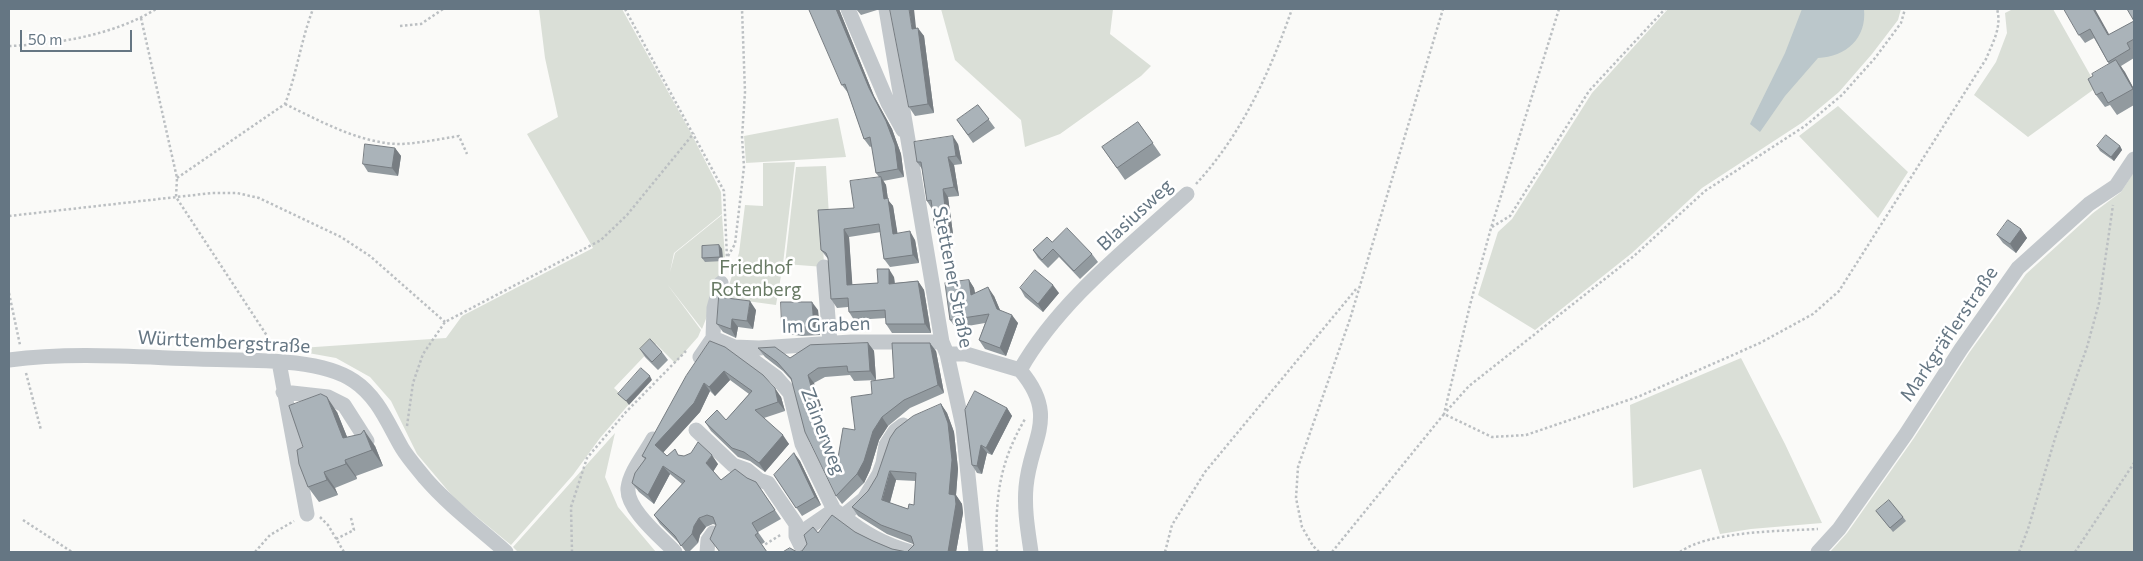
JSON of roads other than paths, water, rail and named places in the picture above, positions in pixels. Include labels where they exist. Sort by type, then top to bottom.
[{"type":"street","points":[[848,9],[888,103],[908,140]]},
{"type":"street","name":"Stettener Straße","points":[[886,9],[945,348],[963,427],[976,552]]},
{"type":"street","name":"Markgräflerstraße","points":[[1818,552],[1840,528],[2018,268],[2089,204],[2116,186],[2134,159]]},
{"type":"street","name":"Blasiusweg","points":[[1020,370],[1030,352],[1071,302],[1187,194]]},
{"type":"street","points":[[824,267],[830,343]]},
{"type":"street","points":[[694,366],[713,338],[714,308],[721,283]]},
{"type":"street","name":"Im Graben","points":[[713,338],[734,347],[759,348],[830,343],[945,348]]},
{"type":"street","name":"Zainerweg","points":[[734,347],[776,378],[790,393],[802,444],[838,513]]},
{"type":"street","points":[[945,348],[1020,370],[1031,382],[1040,412],[1041,429],[1026,486],[1026,519],[1031,552]]},
{"type":"street","name":"Württembergstraße","points":[[16,359],[96,355],[279,362],[313,365],[336,372],[354,380],[370,395],[381,409],[403,450],[426,479],[506,552]]},
{"type":"street","points":[[279,362],[306,514]]},
{"type":"street","points":[[283,392],[328,397],[344,405],[367,441]]},
{"type":"street","points":[[941,405],[956,399]]},
{"type":"street","points":[[796,530],[838,513],[864,499],[883,462],[886,445],[896,432],[914,418]]},
{"type":"street","points":[[658,429],[635,470],[628,490],[632,501],[648,526],[675,552]]},
{"type":"street","points":[[694,449],[700,433],[733,465],[747,470],[759,480],[768,483],[796,530],[804,552]]},
{"type":"street","points":[[792,458],[802,444]]},
{"type":"street","points":[[768,483],[781,470]]},
{"type":"street","points":[[838,513],[878,540],[911,552]]},
{"type":"street","points":[[706,552],[708,540],[712,533]]},
{"type":"park label","name":"Friedhof Rotenberg","points":[[756,279]]}]
